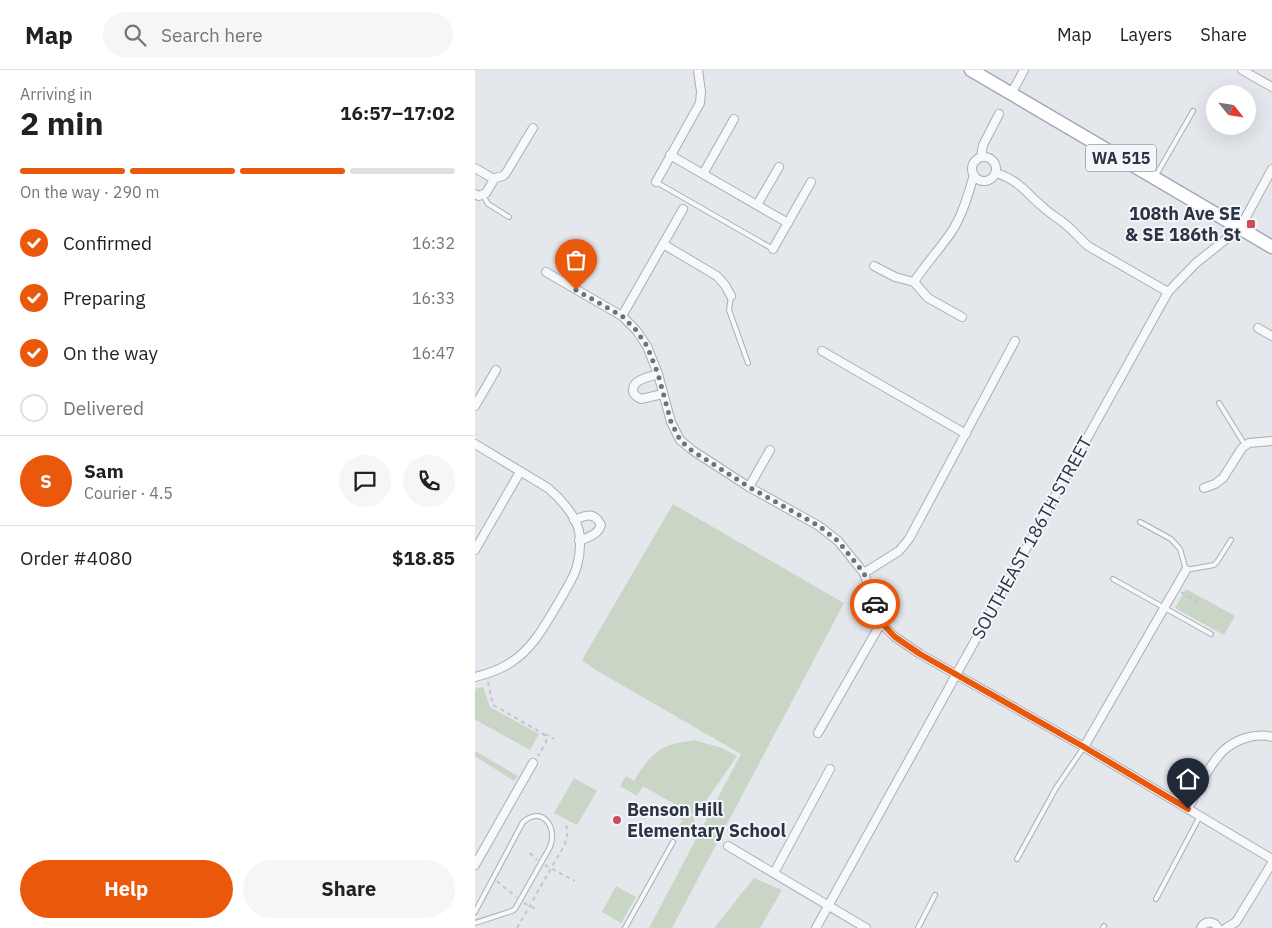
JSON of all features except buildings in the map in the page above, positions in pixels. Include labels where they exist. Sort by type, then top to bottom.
[{"type":"main road","name":"WA 515","points":[[971,70],[1272,247]]},
{"type":"street","points":[[656,182],[700,103],[701,92],[698,70]]},
{"type":"street","points":[[1011,94],[1024,70]]},
{"type":"street","points":[[1242,70],[1272,87]]},
{"type":"street","points":[[981,157],[983,145],[999,114]]},
{"type":"street","points":[[703,174],[734,119]]},
{"type":"street","points":[[475,168],[492,178],[506,174],[533,128]]},
{"type":"street","points":[[670,155],[788,223]]},
{"type":"street","points":[[989,157],[996,165],[996,173],[991,179],[980,180],[972,172],[973,164],[977,158],[989,157]]},
{"type":"street","points":[[757,205],[779,166]]},
{"type":"street","name":"SOUTHEAST 186TH STREET","points":[[816,928],[1169,292],[1196,263],[1240,228],[1272,169]]},
{"type":"street","points":[[996,173],[1018,183],[1045,209],[1089,246],[1169,292]]},
{"type":"street","points":[[914,282],[951,233],[974,176]]},
{"type":"street","points":[[479,194],[486,193],[490,189],[495,178]]},
{"type":"street","points":[[773,249],[811,182]]},
{"type":"street","points":[[622,316],[683,209]]},
{"type":"street","points":[[663,244],[717,276],[731,296]]},
{"type":"street","points":[[874,266],[895,277],[914,282],[928,298],[962,317]]},
{"type":"street","points":[[546,272],[622,316],[636,330],[647,346],[658,374],[671,422],[680,440],[691,450],[749,487],[819,526],[838,541],[864,573],[881,622],[895,637],[920,654],[1084,747],[1272,861],[1235,922],[1226,928]]},
{"type":"street","points":[[1258,328],[1272,336]]},
{"type":"street","points":[[864,573],[899,551],[909,539],[1015,342]]},
{"type":"street","points":[[822,351],[965,434]]},
{"type":"street","points":[[475,406],[496,370]]},
{"type":"street","points":[[658,374],[636,382],[633,392],[641,399],[663,394]]},
{"type":"street","points":[[1204,488],[1215,484],[1223,478],[1242,448],[1249,442],[1272,441]]},
{"type":"street","points":[[475,444],[548,488],[553,493],[566,507],[579,530],[580,553],[573,577],[539,635],[524,652],[511,662],[488,674],[475,677]]},
{"type":"street","points":[[749,487],[770,450]]},
{"type":"street","points":[[475,550],[520,472]]},
{"type":"street","points":[[574,520],[591,515],[601,525],[597,534],[579,541]]},
{"type":"street","points":[[1084,747],[1186,570]]},
{"type":"street","points":[[818,733],[881,622]]},
{"type":"street","points":[[1188,809],[1213,764],[1223,751],[1240,740],[1254,735],[1272,737]]},
{"type":"street","points":[[475,864],[533,764]]},
{"type":"street","points":[[774,874],[830,769]]},
{"type":"street","points":[[729,846],[866,928]]},
{"type":"street","points":[[1201,928],[1208,922],[1215,924],[1218,928]]},
{"type":"lane","points":[[1155,178],[1193,111]]},
{"type":"lane","points":[[656,182],[773,249]]},
{"type":"lane","points":[[479,194],[487,204],[509,217]]},
{"type":"lane","points":[[731,296],[729,310],[748,363]]},
{"type":"lane","points":[[1219,403],[1245,445]]},
{"type":"lane","points":[[1140,522],[1171,539],[1179,549],[1186,570],[1214,565],[1231,540]]},
{"type":"lane","points":[[1113,579],[1211,634]]},
{"type":"lane","points":[[1017,859],[1057,788],[1084,747]]},
{"type":"lane","points":[[475,912],[523,822],[529,817],[534,816],[545,819],[552,828],[552,841],[520,900],[512,911],[475,923]]},
{"type":"lane","points":[[1156,899],[1200,816]]},
{"type":"lane","points":[[625,928],[673,842]]},
{"type":"lane","points":[[918,928],[935,895]]},
{"type":"path","points":[[1175,589],[1199,602]]},
{"type":"path","points":[[488,674],[493,705],[554,740]]},
{"type":"path","points":[[533,764],[546,742],[546,737],[543,733]]},
{"type":"path","points":[[517,928],[565,844],[568,831],[565,823]]},
{"type":"path","points":[[530,853],[536,859],[575,881]]},
{"type":"path","points":[[493,878],[520,900],[535,909]]},
{"type":"green space","points":[[673,504],[844,603],[672,928],[649,928],[741,754],[594,669],[582,660]]},
{"type":"green space","points":[[1186,589],[1235,616],[1224,635],[1175,608]]},
{"type":"green space","points":[[483,687],[490,707],[539,734],[530,750],[475,721],[475,689]]},
{"type":"green space","points":[[694,740],[722,748],[737,756],[699,811],[692,814],[643,786],[637,796],[620,786],[626,776],[634,781],[650,758],[658,751],[674,744]]},
{"type":"green space","points":[[475,751],[518,776],[514,781],[475,756]]},
{"type":"green space","points":[[574,778],[597,791],[577,825],[554,813]]},
{"type":"green space","points":[[684,812],[694,817],[695,825],[687,839],[675,832],[682,821],[680,819]]},
{"type":"green space","points":[[754,878],[782,890],[760,928],[714,928]]},
{"type":"green space","points":[[616,886],[636,897],[621,923],[602,912]]},
{"type":"way so far","points":[[576,290],[622,316],[636,330],[647,346],[658,374],[671,422],[680,440],[691,450],[749,487],[819,526],[838,541],[864,573],[875,604]]},
{"type":"place","name":"108th Ave SE & SE 186th St","points":[[1251,224]]},
{"type":"place","name":"Benson Hill Elementary School","points":[[617,820]]},
{"type":"route","points":[[875,604],[881,622],[895,637],[920,654],[1084,747],[1188,809]]}]
